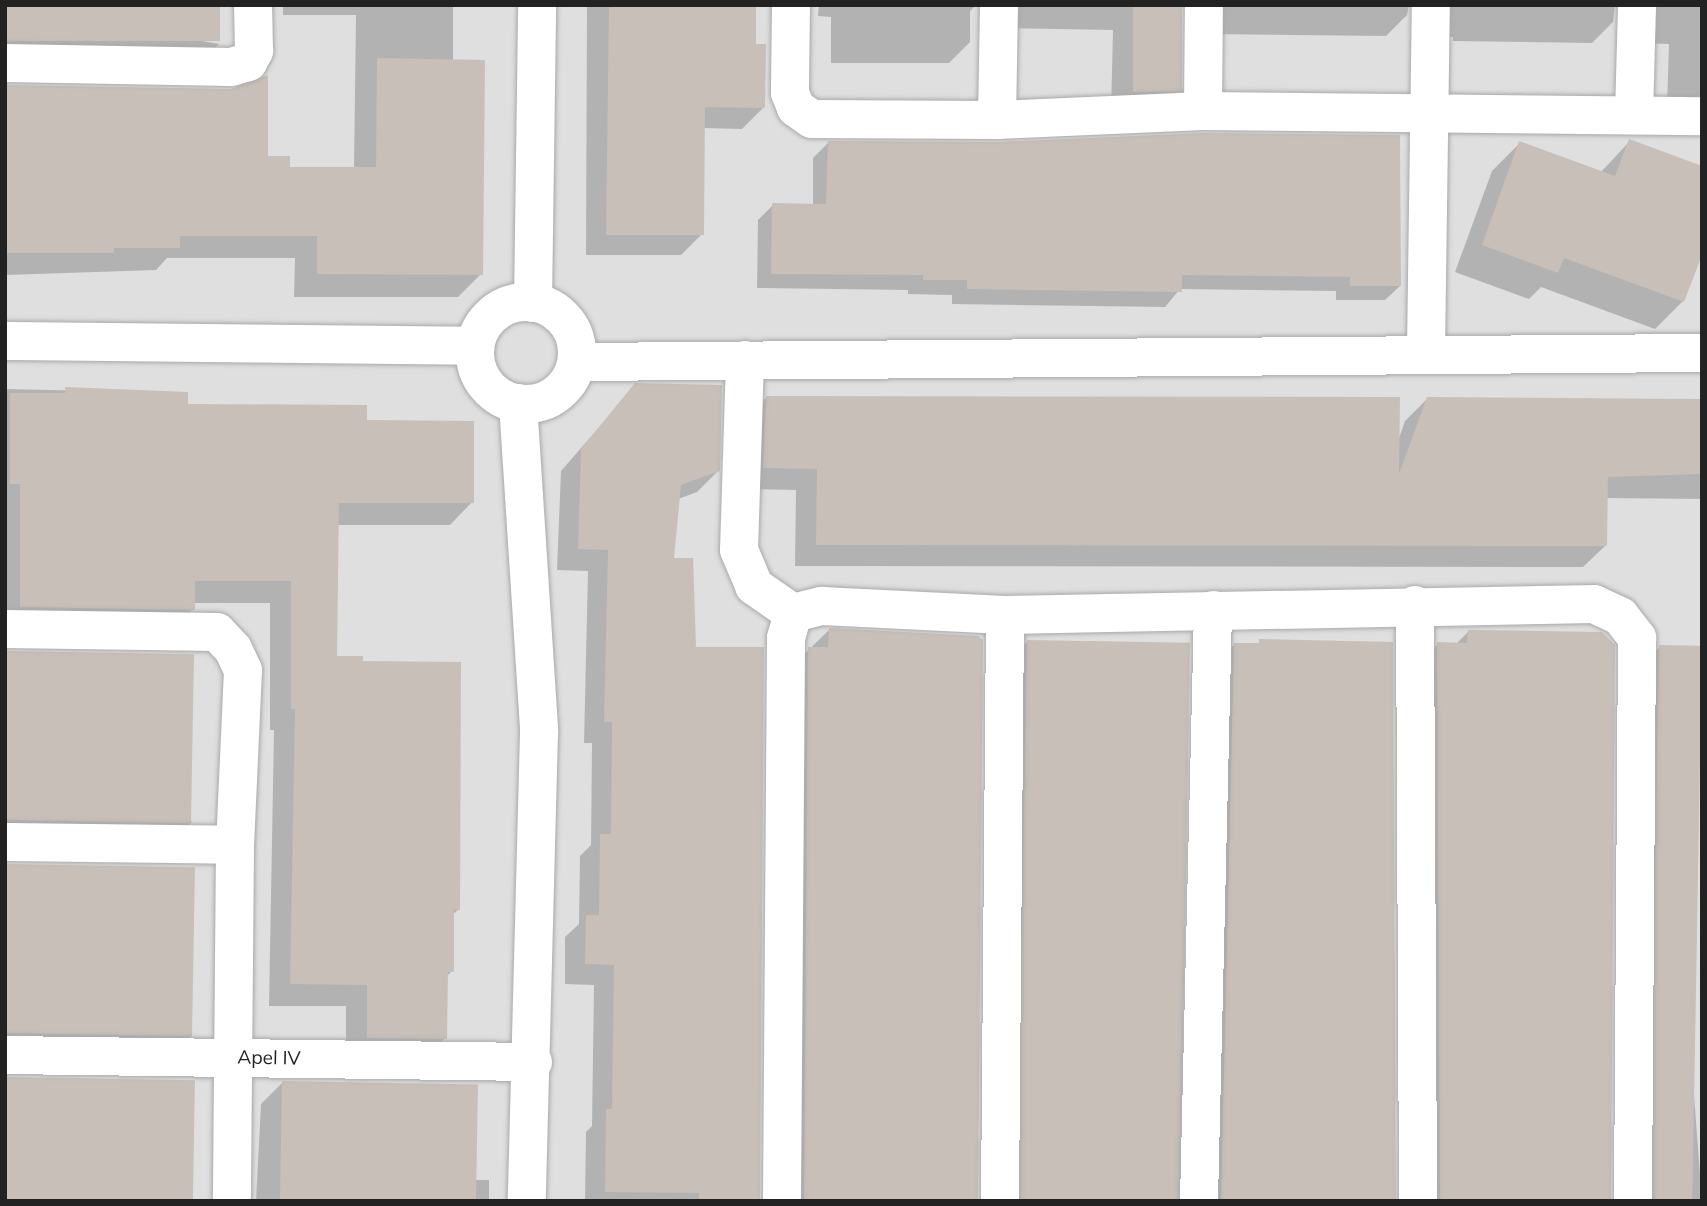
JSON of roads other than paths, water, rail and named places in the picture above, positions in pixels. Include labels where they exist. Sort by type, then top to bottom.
[{"type":"street","points":[[5,63],[231,67],[248,62],[254,51],[253,5]]},
{"type":"street","points":[[533,303],[537,5]]},
{"type":"street","points":[[791,5],[790,93],[796,108],[812,119],[997,120],[1203,111],[1702,116]]},
{"type":"street","points":[[997,120],[999,5]]},
{"type":"street","points":[[1203,111],[1204,5]]},
{"type":"street","points":[[1426,351],[1431,5]]},
{"type":"street","points":[[1634,114],[1637,5]]},
{"type":"street","points":[[533,303],[552,309],[567,323],[576,341],[577,362],[570,380],[556,394],[538,403],[518,403],[499,396],[485,384],[476,366],[475,346],[482,327],[495,312],[513,304],[533,303]]},
{"type":"street","points":[[5,341],[475,346]]},
{"type":"street","points":[[577,362],[1426,351],[1702,352]]},
{"type":"street","points":[[745,360],[739,550],[754,586],[793,612],[822,606],[1005,615],[1415,605],[1594,604],[1620,616],[1637,638],[1633,1201]]},
{"type":"street","points":[[518,403],[539,732],[533,1062],[527,1201]]},
{"type":"street","points":[[1415,605],[1418,1201]]},
{"type":"street","points":[[1199,1201],[1213,610]]},
{"type":"street","points":[[782,1201],[786,638],[793,612]]},
{"type":"street","points":[[1000,1201],[1005,615]]},
{"type":"street","points":[[5,629],[217,632],[233,649],[243,670],[235,845],[232,1201]]},
{"type":"street","points":[[5,842],[235,845]]},
{"type":"street","name":"Apel IV","points":[[5,1055],[533,1062]]}]
